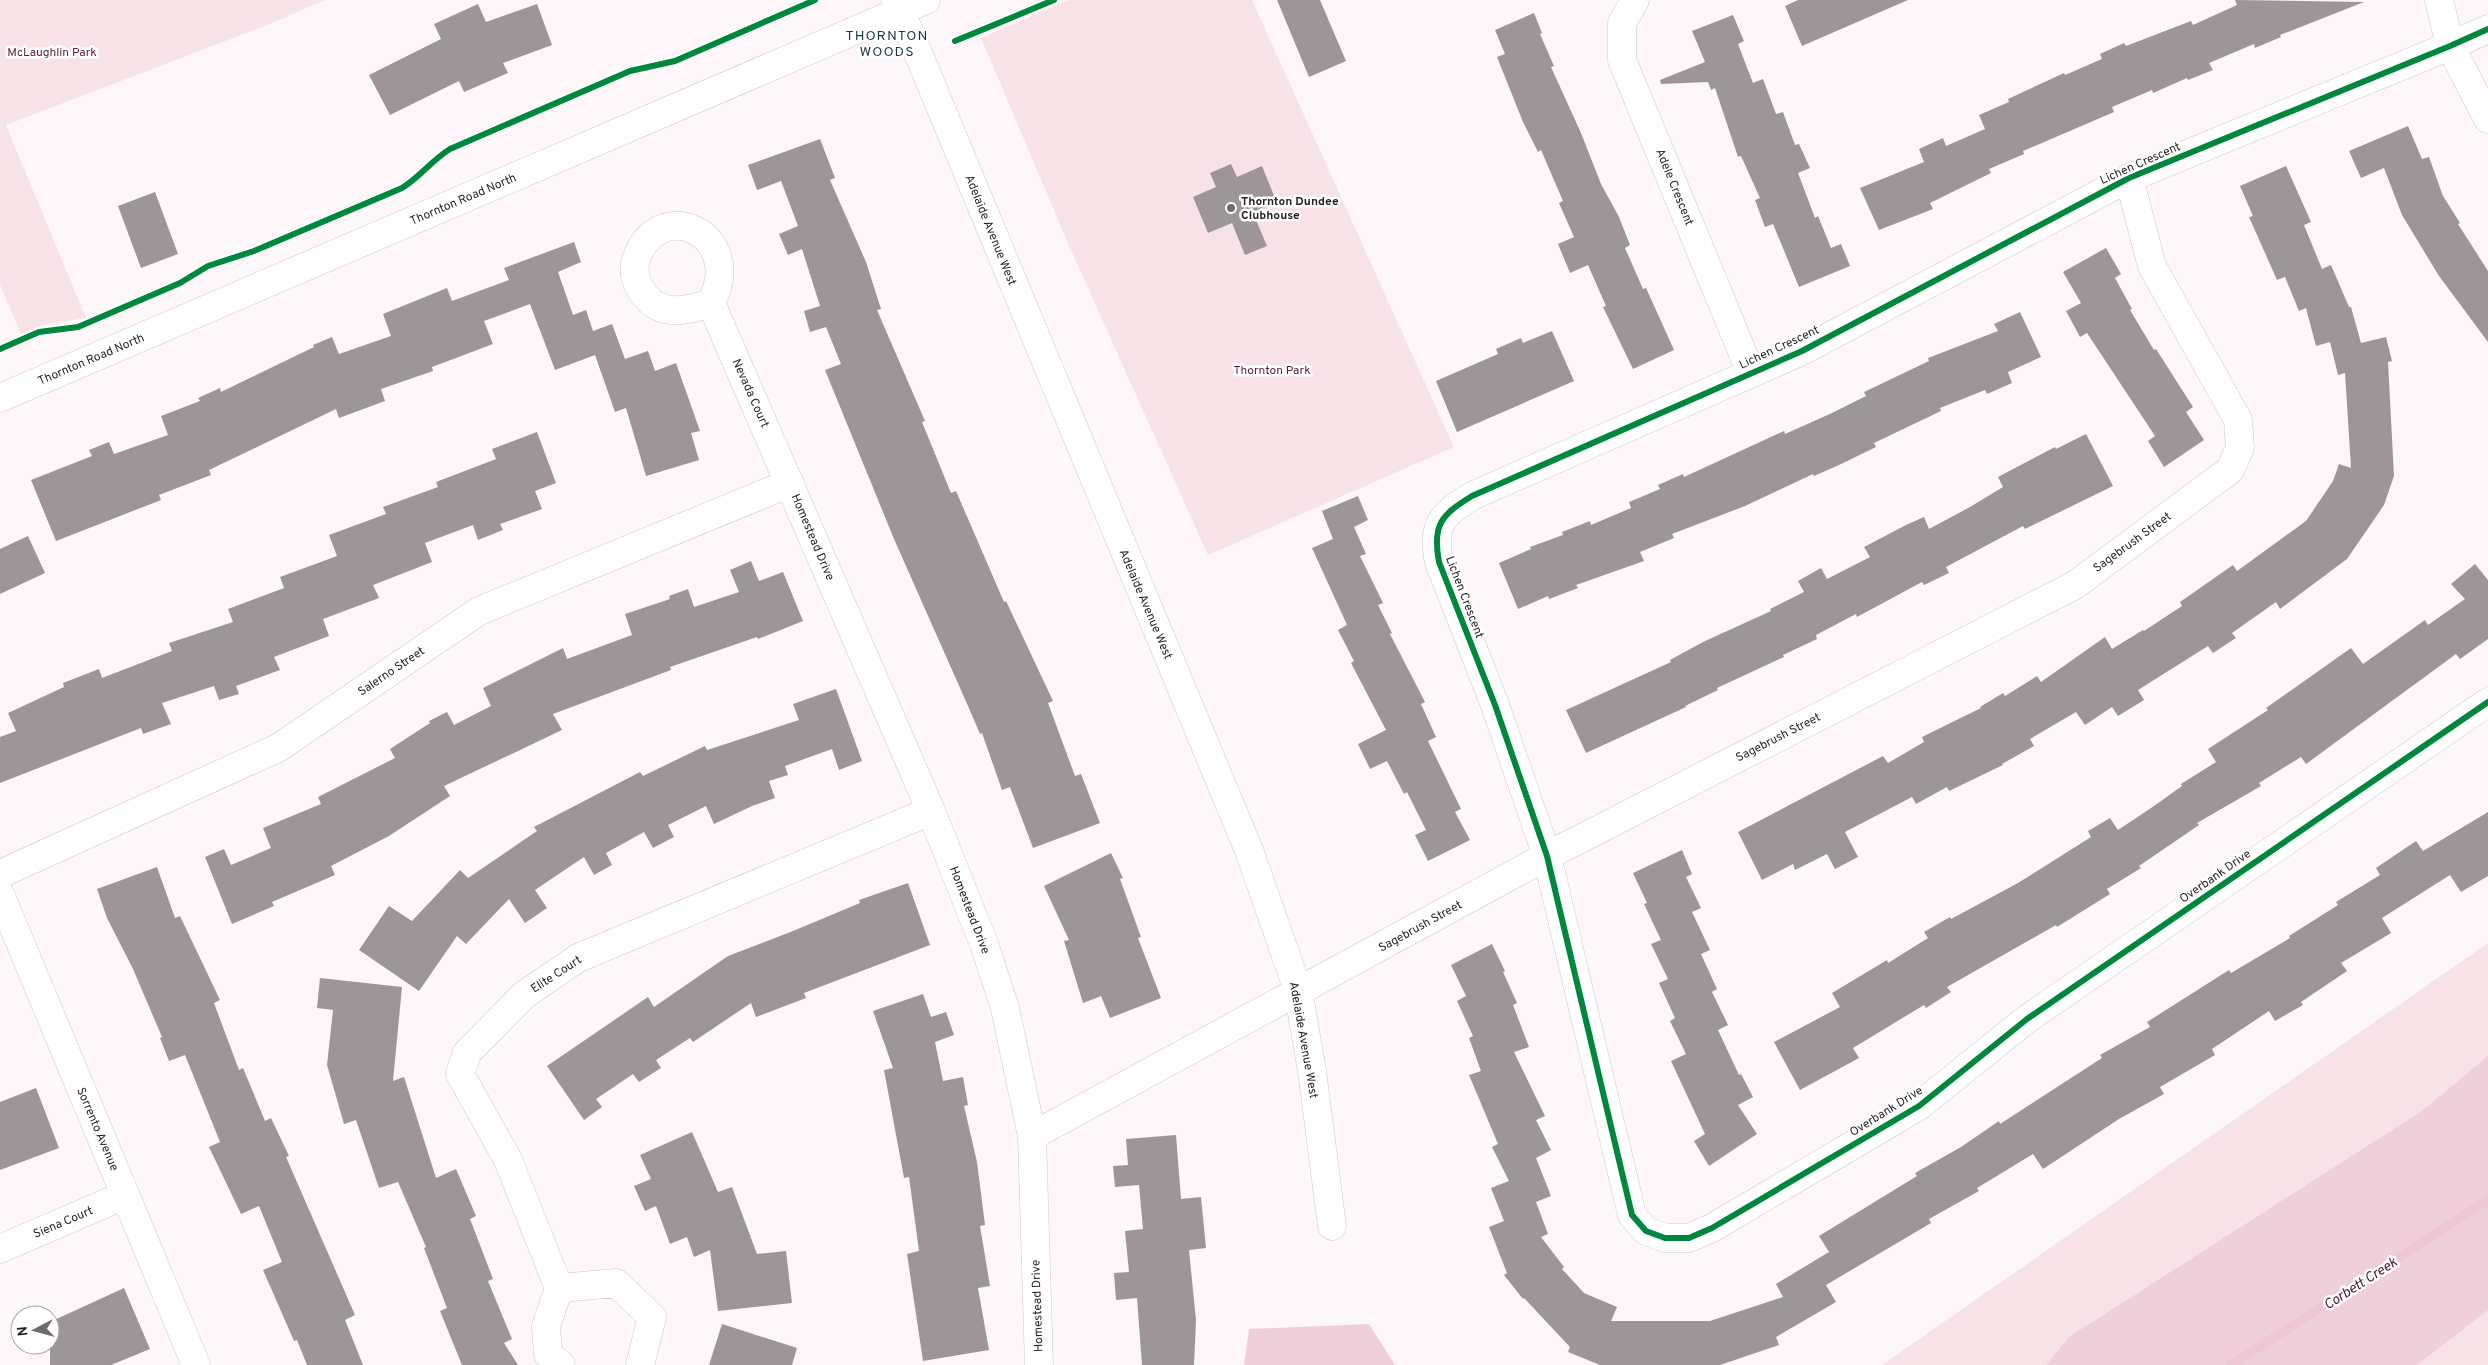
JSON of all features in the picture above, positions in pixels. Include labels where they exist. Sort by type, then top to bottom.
[{"type":"street","name":"Thornton Road North","points":[[0,398],[899,5],[926,0]]},
{"type":"street","name":"Adele Crescent","points":[[1635,0],[1622,24],[1622,60],[1751,373]]},
{"type":"street","points":[[2439,0],[2450,46],[2488,119]]},
{"type":"street","name":"Adelaide Avenue West","points":[[899,5],[1250,853],[1298,990],[1312,1071],[1332,1226]]},
{"type":"street","name":"Lichen Crescent","points":[[1547,856],[1495,705],[1439,562],[1435,540],[1441,522],[1452,508],[1472,496],[1802,351],[2129,178],[2450,46],[2488,28]]},
{"type":"street","name":"Sagebrush Street","points":[[1032,1136],[1547,856],[2075,585],[2230,470],[2240,448],[2238,420],[2152,266],[2129,178]]},
{"type":"street","name":"Nevada Court","points":[[711,303],[790,483]]},
{"type":"street","name":"Homestead Drive","points":[[790,483],[931,811],[984,944],[1005,1008],[1032,1136],[1039,1365]]},
{"type":"street","name":"Salerno Street","points":[[0,874],[278,748],[479,611],[790,483]]},
{"type":"street","name":"Overbank Drive","points":[[1547,856],[1632,1215],[1646,1231],[1664,1238],[1689,1238],[1712,1228],[1919,1106],[2027,1019],[2488,702]]},
{"type":"street","name":"Elite Court","points":[[559,1288],[508,1160],[460,1074],[467,1053],[524,995],[578,958],[931,811]]},
{"type":"street","name":"Sorrento Avenue","points":[[0,894],[196,1365]]},
{"type":"street","name":"Siena Court","points":[[0,1249],[125,1195]]},
{"type":"street","points":[[561,1365],[548,1354],[546,1326],[559,1288],[616,1283],[652,1317],[640,1365]]},
{"type":"green space","name":"McLaughlin Park","points":[[0,0],[324,0],[275,22],[6,125],[86,318],[46,324],[21,334],[0,285]]},
{"type":"green space","name":"Thornton Park","points":[[1068,0],[1252,0],[1454,447],[1208,555],[1070,248],[981,38]]},
{"type":"green space","points":[[2488,943],[2488,1365],[1882,1365]]},
{"type":"shaded area","points":[[2488,1056],[2488,1310],[2417,1365],[2046,1365],[2069,1337],[2422,1111]]},
{"type":"shaded area","points":[[1369,1324],[1395,1365],[1244,1365],[1249,1329]]},
{"type":"building","points":[[1277,0],[1320,0],[1346,61],[1309,77]]},
{"type":"building","points":[[1798,0],[1908,0],[1802,46],[1785,6]]},
{"type":"building","points":[[2235,0],[2364,2],[2280,35],[2281,37],[2255,48],[2254,44],[2209,63],[2213,70],[2188,80],[2187,78],[2153,93],[2152,90],[2112,107],[2114,112],[2023,151],[2024,154],[1989,169],[1991,173],[1930,203],[1933,209],[1879,230],[1860,188],[1924,162],[1919,149],[1943,138],[1946,146],[1985,129],[1979,115],[2009,102],[2008,99],[2064,73],[2065,75],[2102,59],[2100,54],[2124,43],[2126,46],[2191,21],[2193,25],[2237,5]]},
{"type":"building","points":[[478,4],[486,22],[537,4],[552,45],[503,63],[508,73],[464,92],[459,81],[390,115],[369,75],[441,39],[434,24]]},
{"type":"building","points":[[1534,13],[1542,33],[1540,34],[1554,66],[1551,67],[1581,133],[1601,184],[1619,217],[1630,245],[1625,248],[1643,289],[1646,288],[1674,350],[1633,369],[1603,307],[1606,306],[1588,265],[1570,273],[1558,244],[1574,237],[1559,203],[1563,201],[1541,150],[1538,152],[1523,122],[1497,57],[1505,54],[1495,30]]},
{"type":"building","points":[[1733,15],[1744,41],[1738,44],[1753,83],[1763,79],[1776,114],[1783,112],[1795,145],[1799,144],[1810,168],[1798,173],[1815,218],[1818,216],[1831,248],[1841,244],[1850,266],[1799,287],[1773,224],[1765,227],[1755,200],[1760,198],[1741,156],[1738,157],[1715,88],[1711,90],[1708,82],[1661,84],[1660,80],[1705,62],[1692,31]]},
{"type":"building","points":[[2408,126],[2422,159],[2429,157],[2443,196],[2460,223],[2458,224],[2488,271],[2488,342],[2439,276],[2402,215],[2384,168],[2361,178],[2349,151]]},
{"type":"building","points":[[820,139],[835,178],[830,180],[866,262],[881,309],[877,310],[925,421],[922,422],[951,493],[956,491],[1004,602],[1006,601],[1053,701],[1048,703],[1075,776],[1081,774],[1100,823],[1033,848],[1010,787],[1002,790],[982,733],[980,734],[894,539],[825,370],[841,364],[826,327],[810,332],[804,311],[820,306],[802,249],[788,255],[779,234],[798,226],[781,181],[757,190],[748,165]]},
{"type":"building","name":"Thornton Dundee Clubhouse","points":[[1231,164],[1237,177],[1262,166],[1277,203],[1253,213],[1267,246],[1245,255],[1232,223],[1208,233],[1193,197],[1216,187],[1210,173]]},
{"type":"building","points":[[2286,166],[2311,222],[2304,225],[2322,269],[2331,265],[2349,307],[2351,307],[2361,343],[2386,337],[2392,361],[2388,362],[2394,476],[2384,505],[2347,559],[2280,609],[2276,602],[2232,633],[2236,638],[2213,653],[2208,646],[2138,690],[2144,700],[2118,716],[2112,707],[2085,725],[2076,712],[2030,739],[2034,746],[2003,765],[1949,791],[1947,787],[1916,804],[1912,797],[1845,832],[1858,857],[1835,869],[1827,854],[1795,870],[1793,864],[1762,880],[1738,832],[1883,756],[1888,763],[1924,742],[1922,737],[1981,708],[2003,693],[2005,696],[2037,676],[2041,682],[2105,637],[2112,649],[2144,631],[2182,606],[2180,602],[2233,565],[2237,571],[2306,521],[2333,481],[2339,464],[2351,468],[2345,373],[2338,375],[2330,342],[2316,346],[2306,308],[2299,311],[2285,277],[2277,280],[2249,217],[2253,216],[2240,186]]},
{"type":"building","points":[[155,192],[178,254],[141,268],[118,206]]},
{"type":"building","points":[[574,242],[581,262],[558,272],[573,315],[586,310],[593,331],[612,324],[625,359],[648,351],[655,371],[676,363],[700,431],[691,433],[699,460],[646,476],[626,408],[615,412],[595,355],[555,370],[530,304],[484,321],[493,344],[432,367],[433,371],[381,389],[385,401],[339,418],[336,409],[209,470],[211,475],[159,495],[161,500],[56,541],[31,480],[92,456],[89,450],[109,442],[114,454],[168,435],[161,416],[200,401],[198,398],[220,388],[221,392],[332,337],[339,354],[391,336],[383,314],[447,288],[452,301],[509,280],[504,268]]},
{"type":"building","points":[[2106,248],[2121,274],[2115,278],[2132,309],[2130,310],[2154,350],[2156,349],[2193,407],[2186,412],[2204,440],[2164,467],[2148,441],[2155,436],[2087,333],[2080,337],[2066,311],[2081,303],[2063,272]]},
{"type":"building","points":[[2020,312],[2041,357],[2008,372],[2012,383],[1987,394],[1985,390],[1940,408],[1941,411],[1874,443],[1876,447],[1839,465],[1814,476],[1813,474],[1745,506],[1672,534],[1674,538],[1640,552],[1644,561],[1576,585],[1578,588],[1549,599],[1548,596],[1518,609],[1499,563],[1531,549],[1530,547],[1563,535],[1562,532],[1590,521],[1591,525],[1631,508],[1629,502],[1660,489],[1658,485],[1683,474],[1684,477],[1784,431],[1785,434],[1832,413],[1866,396],[1864,392],[1929,361],[1928,358],[1998,331],[1994,324]]},
{"type":"building","points":[[1552,331],[1574,381],[1457,432],[1436,381],[1498,354],[1496,349],[1521,338],[1523,343]]},
{"type":"building","points":[[537,432],[556,483],[535,491],[542,509],[500,524],[503,530],[478,540],[473,525],[425,543],[432,562],[373,585],[379,598],[323,619],[329,636],[274,657],[280,670],[236,686],[239,694],[219,700],[214,686],[162,703],[171,724],[143,734],[141,728],[0,783],[0,737],[16,731],[8,713],[64,687],[63,683],[99,669],[102,678],[172,651],[169,643],[233,622],[228,609],[284,588],[280,577],[337,556],[329,535],[386,514],[383,507],[438,487],[436,482],[496,459],[492,449]]},
{"type":"building","points":[[2086,434],[2113,486],[2025,529],[2023,526],[1946,567],[1949,573],[1924,585],[1922,582],[1857,617],[1856,614],[1816,635],[1817,639],[1783,655],[1784,657],[1717,688],[1718,690],[1686,707],[1586,753],[1566,710],[1671,662],[1670,660],[1703,642],[1771,611],[1770,609],[1804,592],[1798,581],[1821,568],[1827,579],[1870,557],[1864,547],[1906,525],[1924,517],[1929,529],[2003,487],[1998,477],[2055,447],[2056,449]]},
{"type":"building","points":[[1358,496],[1368,520],[1354,527],[1366,554],[1360,556],[1383,603],[1378,605],[1392,633],[1390,634],[1425,702],[1421,704],[1436,737],[1428,741],[1461,809],[1455,812],[1470,840],[1428,861],[1415,835],[1426,830],[1407,792],[1404,794],[1387,761],[1370,769],[1358,744],[1386,730],[1351,663],[1354,661],[1338,630],[1347,625],[1312,548],[1333,539],[1322,511]]},
{"type":"building","points":[[28,536],[45,573],[0,594],[0,549]]},
{"type":"building","points":[[751,561],[759,581],[783,572],[803,621],[758,639],[757,637],[670,667],[671,670],[553,714],[562,730],[444,786],[450,796],[389,836],[331,866],[335,875],[272,902],[274,906],[232,924],[205,857],[224,849],[231,865],[271,848],[263,828],[321,804],[318,797],[395,758],[390,749],[430,723],[429,721],[447,712],[454,725],[491,706],[483,688],[563,648],[567,659],[632,635],[625,614],[670,599],[669,596],[688,589],[694,607],[739,592],[730,570]]},
{"type":"building","points":[[2475,564],[2488,580],[2488,639],[2460,659],[2456,654],[2306,764],[2301,757],[2259,783],[2261,786],[2197,823],[2199,825],[2139,866],[2141,868],[2107,889],[2110,894],[2057,927],[2056,925],[1947,987],[1951,992],[1926,1008],[1924,1005],[1853,1048],[1859,1058],[1800,1090],[1774,1042],[1840,1007],[1832,993],[1887,960],[1888,963],[1928,938],[1924,932],[2018,883],[2091,837],[2088,831],[2110,818],[2118,830],[2182,786],[2181,784],[2216,762],[2208,749],[2268,710],[2266,708],[2351,648],[2363,664],[2425,620],[2428,625],[2465,599],[2451,584]]},
{"type":"building","points":[[836,689],[862,761],[839,770],[832,749],[785,766],[788,775],[769,781],[775,798],[752,806],[714,824],[706,806],[668,825],[674,837],[653,848],[644,832],[606,853],[612,865],[594,875],[584,857],[535,890],[547,908],[525,923],[509,899],[466,944],[457,936],[419,991],[359,950],[389,906],[412,921],[460,870],[468,878],[537,831],[534,827],[640,772],[643,776],[705,746],[707,750],[799,720],[793,704]]},
{"type":"building","points":[[2488,812],[2488,876],[2461,892],[2450,875],[2382,918],[2391,933],[2341,963],[2347,971],[2301,1002],[2303,1005],[2275,1021],[2269,1011],[2212,1049],[2215,1055],[2160,1087],[2164,1094],[2119,1119],[2043,1169],[2033,1154],[1977,1188],[1979,1191],[1929,1219],[1931,1223],[1826,1285],[1836,1302],[1776,1337],[1779,1345],[1720,1365],[1600,1365],[1568,1352],[1570,1347],[1523,1299],[1504,1275],[1507,1273],[1489,1227],[1504,1221],[1491,1188],[1509,1181],[1492,1147],[1498,1144],[1469,1075],[1481,1071],[1469,1038],[1473,1036],[1457,1001],[1466,996],[1451,965],[1492,944],[1517,1003],[1513,1005],[1529,1047],[1514,1052],[1545,1116],[1536,1120],[1551,1150],[1536,1158],[1551,1196],[1536,1202],[1548,1234],[1541,1237],[1564,1267],[1562,1269],[1584,1293],[1617,1307],[1611,1321],[1710,1321],[1783,1297],[1776,1284],[1829,1252],[1819,1236],[1917,1176],[1915,1173],[1961,1147],[1999,1121],[2000,1124],[2102,1058],[2100,1055],[2150,1027],[2147,1022],[2229,970],[2231,973],[2290,938],[2289,936],[2338,905],[2336,902],[2380,875],[2376,868],[2416,841],[2423,851]]},
{"type":"building","points":[[1682,850],[1692,874],[1686,877],[1701,908],[1692,912],[1710,950],[1701,954],[1717,989],[1712,992],[1728,1025],[1718,1030],[1739,1075],[1741,1074],[1753,1097],[1738,1105],[1757,1134],[1709,1166],[1694,1141],[1705,1134],[1671,1061],[1686,1054],[1670,1021],[1675,1018],[1659,983],[1668,979],[1651,944],[1661,940],[1644,904],[1647,903],[1633,873]]},
{"type":"building","points":[[1111,853],[1123,878],[1120,879],[1141,937],[1138,938],[1161,998],[1110,1018],[1101,996],[1083,1003],[1064,941],[1069,940],[1044,886]]},
{"type":"building","points":[[157,867],[175,918],[180,916],[220,1000],[214,1003],[239,1070],[243,1068],[265,1121],[271,1118],[289,1156],[286,1157],[355,1315],[345,1320],[363,1365],[307,1365],[297,1340],[294,1341],[263,1270],[282,1262],[259,1206],[241,1214],[209,1147],[220,1142],[185,1055],[169,1061],[160,1038],[162,1037],[133,969],[107,918],[97,889]]},
{"type":"building","points":[[908,883],[930,945],[804,993],[806,998],[756,1017],[751,1003],[693,1042],[690,1038],[656,1060],[661,1068],[639,1082],[633,1074],[596,1099],[602,1107],[584,1120],[547,1066],[648,997],[654,1007],[728,956],[860,903],[859,900]]},
{"type":"building","points":[[320,978],[402,987],[393,1081],[404,1077],[436,1178],[456,1169],[476,1216],[470,1219],[493,1279],[488,1281],[512,1339],[504,1343],[518,1365],[462,1365],[440,1311],[447,1308],[424,1248],[426,1247],[398,1182],[379,1188],[356,1120],[344,1124],[327,1065],[333,1010],[317,1008]]},
{"type":"building","points":[[923,994],[931,1017],[946,1012],[954,1035],[935,1042],[943,1081],[963,1077],[968,1105],[964,1106],[977,1162],[985,1225],[980,1226],[990,1286],[978,1288],[989,1350],[923,1361],[907,1254],[919,1251],[909,1177],[904,1178],[884,1070],[893,1068],[873,1011]]},
{"type":"building","points":[[36,1088],[59,1148],[0,1170],[0,1102]]},
{"type":"building","points":[[692,1132],[718,1192],[732,1187],[757,1254],[786,1251],[792,1303],[718,1311],[710,1250],[694,1257],[687,1237],[670,1244],[656,1206],[645,1211],[634,1186],[651,1179],[640,1155]]},
{"type":"building","points":[[1176,1135],[1181,1199],[1201,1197],[1206,1248],[1189,1250],[1196,1320],[1194,1365],[1142,1365],[1137,1298],[1116,1300],[1114,1273],[1129,1272],[1125,1231],[1143,1229],[1139,1185],[1115,1187],[1113,1166],[1128,1165],[1126,1139]]},
{"type":"building","points":[[124,1288],[150,1349],[111,1365],[50,1365],[50,1355],[60,1355],[60,1317]]},
{"type":"building","points":[[722,1324],[797,1348],[792,1365],[709,1365]]},
{"type":"waterway","name":"Corbett Creek","points":[[2231,1365],[2488,1200]]},
{"type":"cycle path","points":[[0,349],[39,332],[78,327],[180,283],[208,266],[254,251],[402,188],[450,149],[630,71],[675,61],[815,0]]},
{"type":"cycle path","points":[[955,41],[1054,0]]},
{"type":"cycle path","points":[[2488,29],[2129,178],[1802,351],[1472,496],[1446,515],[1441,522],[1437,539],[1439,562],[1495,705],[1547,856],[1632,1215],[1646,1231],[1665,1238],[1689,1238],[1712,1228],[1919,1106],[2027,1019],[2488,702]]},
{"type":"place","name":"Thornton Dundee Clubhouse","points":[[1231,208]]},
{"type":"district","name":"THORNTON WOODS","points":[[887,43]]}]
